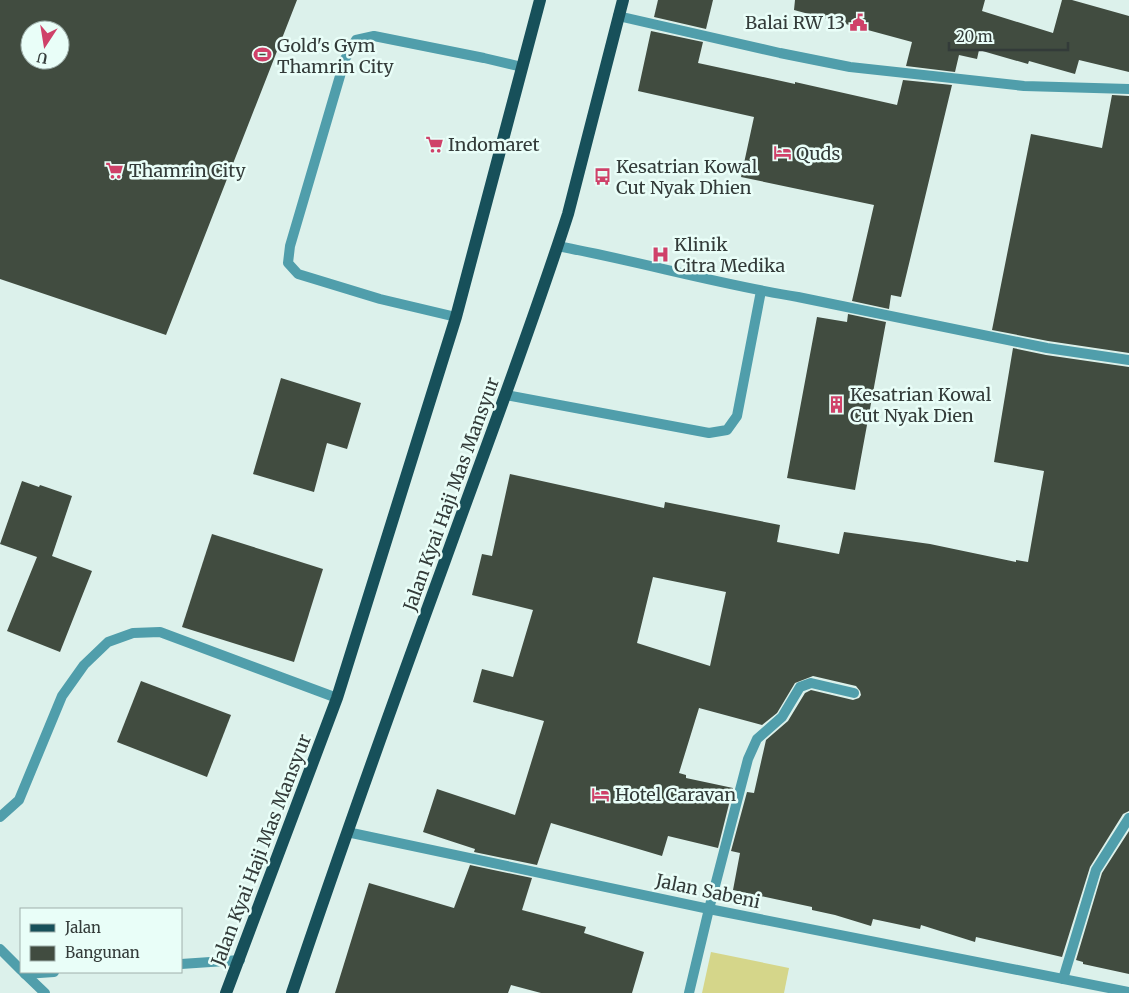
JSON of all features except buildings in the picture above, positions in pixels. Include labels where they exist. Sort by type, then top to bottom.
[{"type":"main road","name":"Jalan Kyai Haji Mas Mansyur","points":[[226,993],[337,698],[456,317],[540,0]]},
{"type":"main road","name":"Jalan Kyai Haji Mas Mansyur","points":[[292,993],[346,832],[506,395],[568,214],[623,0]]},
{"type":"street","points":[[618,16],[850,67],[1024,86],[1129,89]]},
{"type":"street","points":[[456,317],[380,299],[298,274],[288,263],[290,246],[345,59],[356,40],[374,36],[454,51],[522,67]]},
{"type":"street","points":[[557,246],[614,256],[761,291],[1047,348],[1129,360]]},
{"type":"street","points":[[506,395],[709,433],[727,430],[737,416],[761,291]]},
{"type":"street","points":[[0,817],[20,800],[62,696],[84,665],[108,642],[133,633],[160,632],[337,698]]},
{"type":"street","points":[[689,993],[708,909],[748,759],[757,739],[782,717],[800,687],[805,684],[811,683],[854,693]]},
{"type":"street","points":[[1063,979],[1096,870],[1129,818]]},
{"type":"street","name":"Jalan Sabeni","points":[[346,832],[708,909],[1129,992]]},
{"type":"street","points":[[0,949],[20,969]]},
{"type":"street","points":[[182,964],[240,960]]},
{"type":"street","points":[[24,973],[45,993]]},
{"type":"green space","points":[[711,952],[789,968],[784,993],[702,993]]},
{"type":"place","name":"Balai RW 13","points":[[859,22]]},
{"type":"place","name":"Gold's Gym Thamrin City","points":[[263,55]]},
{"type":"place","name":"Indomaret","points":[[434,144]]},
{"type":"place","name":"Quds","points":[[782,153]]},
{"type":"place","name":"Thamrin City","points":[[115,170]]},
{"type":"place","name":"Kesatrian Kowal Cut Nyak Dhien","points":[[602,176]]},
{"type":"place","name":"Klinik Citra Medika","points":[[660,254]]},
{"type":"place","name":"Kesatrian Kowal Cut Nyak Dien","points":[[836,404]]},
{"type":"place","name":"Hotel Caravan","points":[[601,794]]}]
